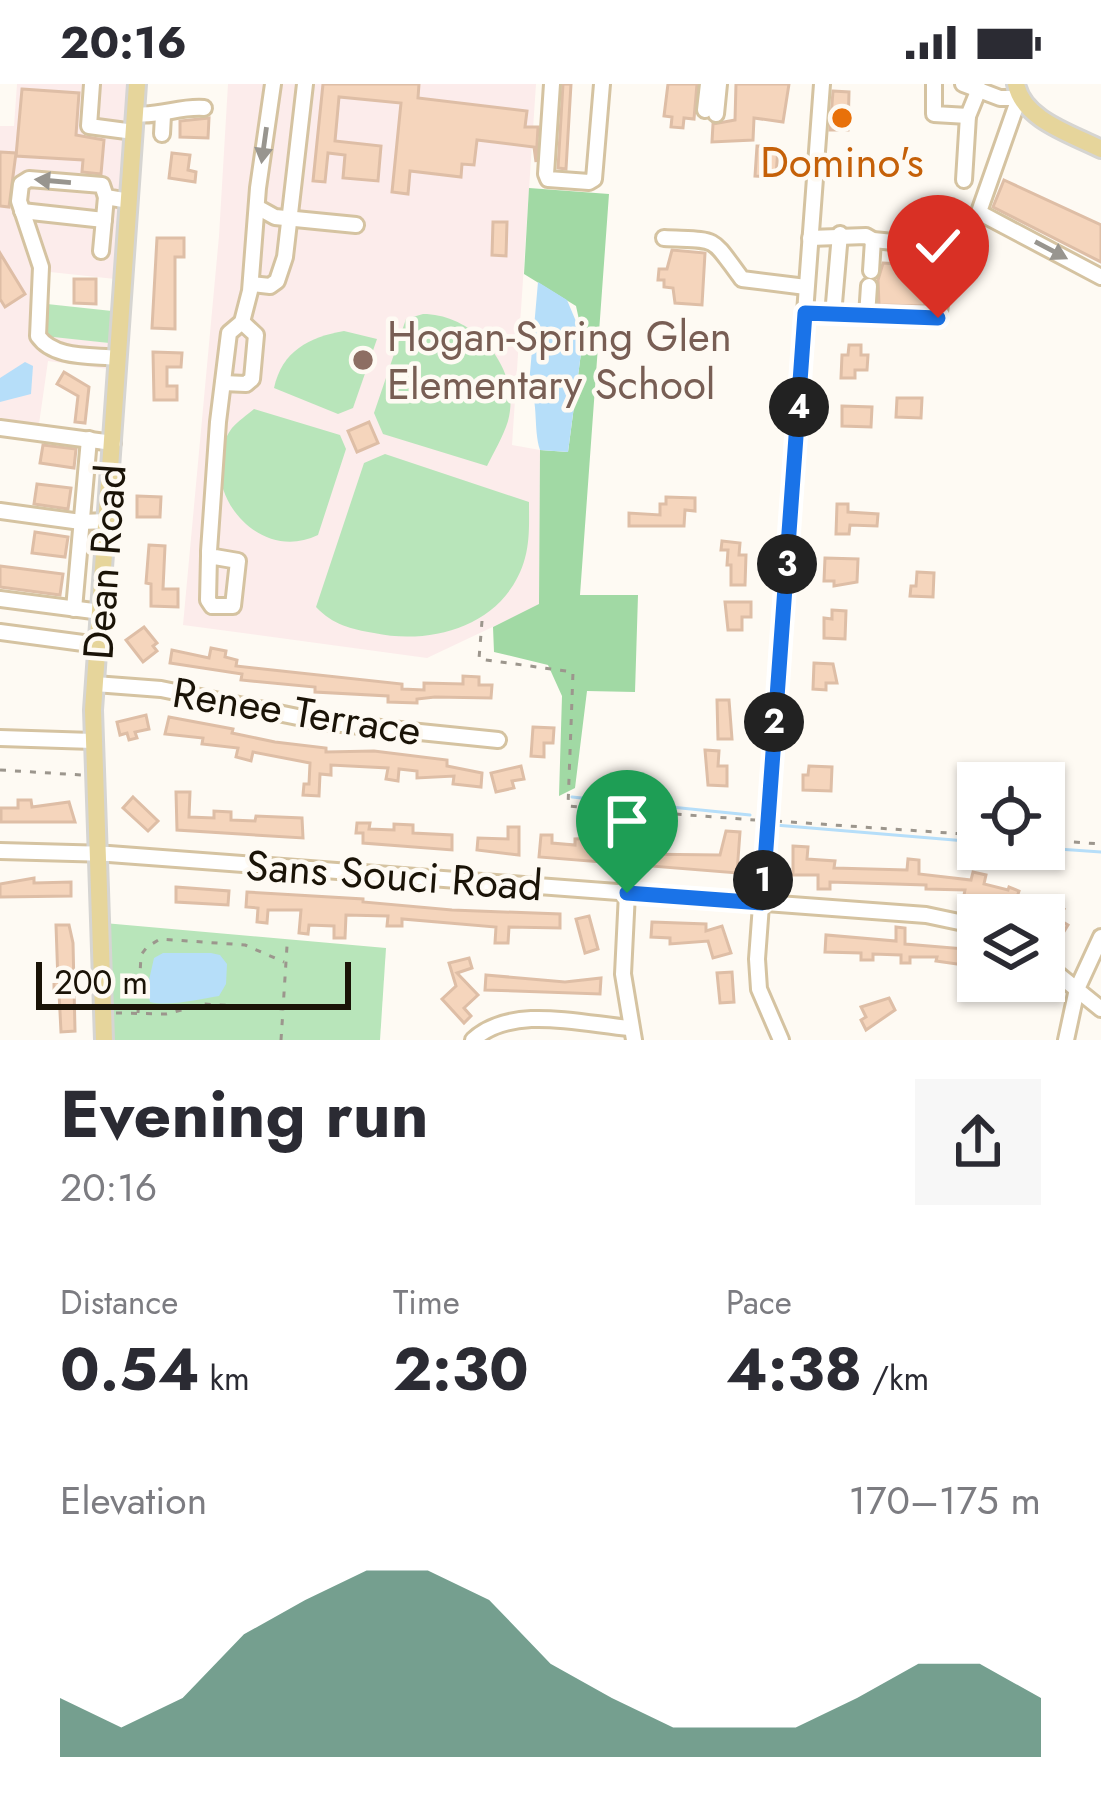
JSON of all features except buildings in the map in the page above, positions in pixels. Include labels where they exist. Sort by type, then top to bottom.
[{"type":"main road","name":"Dean Road","points":[[104,1040],[93,741],[137,84]]},
{"type":"main road","points":[[1017,91],[1032,112],[1101,149]]},
{"type":"street","points":[[92,84],[89,126],[134,123],[182,106],[204,107]]},
{"type":"street","points":[[209,556],[229,333],[242,322],[250,284],[273,84]]},
{"type":"street","points":[[250,284],[270,286],[277,281],[290,217],[305,84]]},
{"type":"street","points":[[552,84],[548,178],[589,182],[594,179],[602,84]]},
{"type":"street","points":[[707,84],[710,112],[719,84]]},
{"type":"street","points":[[781,1040],[759,989],[762,903],[822,84]]},
{"type":"street","points":[[934,84],[934,114],[968,116]]},
{"type":"street","points":[[964,180],[971,87],[1004,99],[1017,91]]},
{"type":"street","points":[[1017,91],[982,214],[1101,277]]},
{"type":"street","points":[[162,134],[163,115]]},
{"type":"street","points":[[100,251],[106,196],[102,185],[29,179],[21,184],[22,211],[41,267],[38,336],[52,351],[118,358]]},
{"type":"street","points":[[106,196],[129,201]]},
{"type":"street","points":[[256,207],[275,217],[356,226]]},
{"type":"street","points":[[22,211],[104,220]]},
{"type":"street","points":[[805,313],[938,318],[946,265],[935,246],[840,234],[810,238]]},
{"type":"street","points":[[833,314],[840,234]]},
{"type":"street","points":[[664,238],[721,245],[742,280],[806,287]]},
{"type":"street","points":[[867,316],[873,240]]},
{"type":"street","points":[[223,383],[246,384],[252,379],[256,335],[242,322]]},
{"type":"street","points":[[0,428],[113,442]]},
{"type":"street","points":[[74,609],[89,440]]},
{"type":"street","points":[[0,511],[107,521]]},
{"type":"street","points":[[0,599],[100,612]]},
{"type":"street","points":[[0,632],[98,645]]},
{"type":"street","name":"Renee Terrace","points":[[95,684],[161,689],[299,718],[498,740]]},
{"type":"street","points":[[0,738],[93,741]]},
{"type":"street","name":"Sans Souci Road","points":[[0,851],[926,915],[957,922]]},
{"type":"street","points":[[473,1040],[509,1020],[632,1034],[623,974],[627,893]]},
{"type":"street","points":[[1066,1040],[1076,989],[1101,937]]},
{"type":"street","points":[[1065,980],[1101,1009]]},
{"type":"path","points":[[482,621],[479,659],[573,672],[568,806],[957,834]]},
{"type":"path","points":[[0,770],[93,776]]},
{"type":"path","points":[[1065,841],[1101,844]]},
{"type":"path","points":[[138,1013],[141,956],[160,940],[245,945],[286,962]]},
{"type":"path","points":[[281,1040],[287,946]]},
{"type":"path","points":[[103,1014],[172,1013],[204,1004],[283,1009]]},
{"type":"shaded area","points":[[17,84],[128,84],[115,279],[50,272],[44,335],[109,343],[108,369],[48,361],[39,424],[0,418],[0,126],[14,126]]},
{"type":"shaded area","name":"Hogan-Spring Glen Elementary School","points":[[228,84],[536,84],[512,445],[540,450],[539,605],[427,658],[183,625],[219,236]]},
{"type":"green space","points":[[529,188],[609,194],[580,595],[638,595],[635,692],[587,691],[575,788],[559,796],[562,696],[548,665],[494,652],[493,627],[539,604],[540,450],[568,452],[583,338],[576,306],[524,274]]},
{"type":"green space","points":[[47,304],[112,311],[109,343],[44,336]]},
{"type":"green space","points":[[423,314],[460,323],[501,364],[511,401],[508,421],[487,466],[383,434],[374,413],[406,319]]},
{"type":"green space","points":[[344,331],[377,339],[353,408],[338,414],[274,388],[290,355],[319,337]]},
{"type":"green space","points":[[254,409],[340,435],[346,449],[318,535],[295,542],[272,539],[236,514],[225,494],[222,450],[232,428]]},
{"type":"green space","points":[[385,454],[529,502],[527,551],[516,581],[485,614],[465,625],[420,636],[397,636],[343,625],[316,607],[364,463]]},
{"type":"green space","points":[[104,923],[386,948],[380,1040],[109,1040]]},
{"type":"water","points":[[538,282],[567,300],[583,338],[568,452],[540,450],[538,441],[529,384]]},
{"type":"water","points":[[25,362],[33,366],[31,394],[0,402],[0,378]]},
{"type":"water","points":[[163,953],[211,953],[227,964],[226,984],[219,996],[150,1002],[147,989],[154,958]]},
{"type":"waterway","points":[[572,797],[750,815]]},
{"type":"waterway","points":[[775,825],[957,840]]},
{"type":"waterway","points":[[1065,849],[1101,852]]},
{"type":"place","name":"Domino's","points":[[842,118]]},
{"type":"place","name":"Hogan-Spring Glen Elementary School","points":[[363,360]]},
{"type":"route","points":[[627,893],[762,903],[805,313],[938,318]]}]
